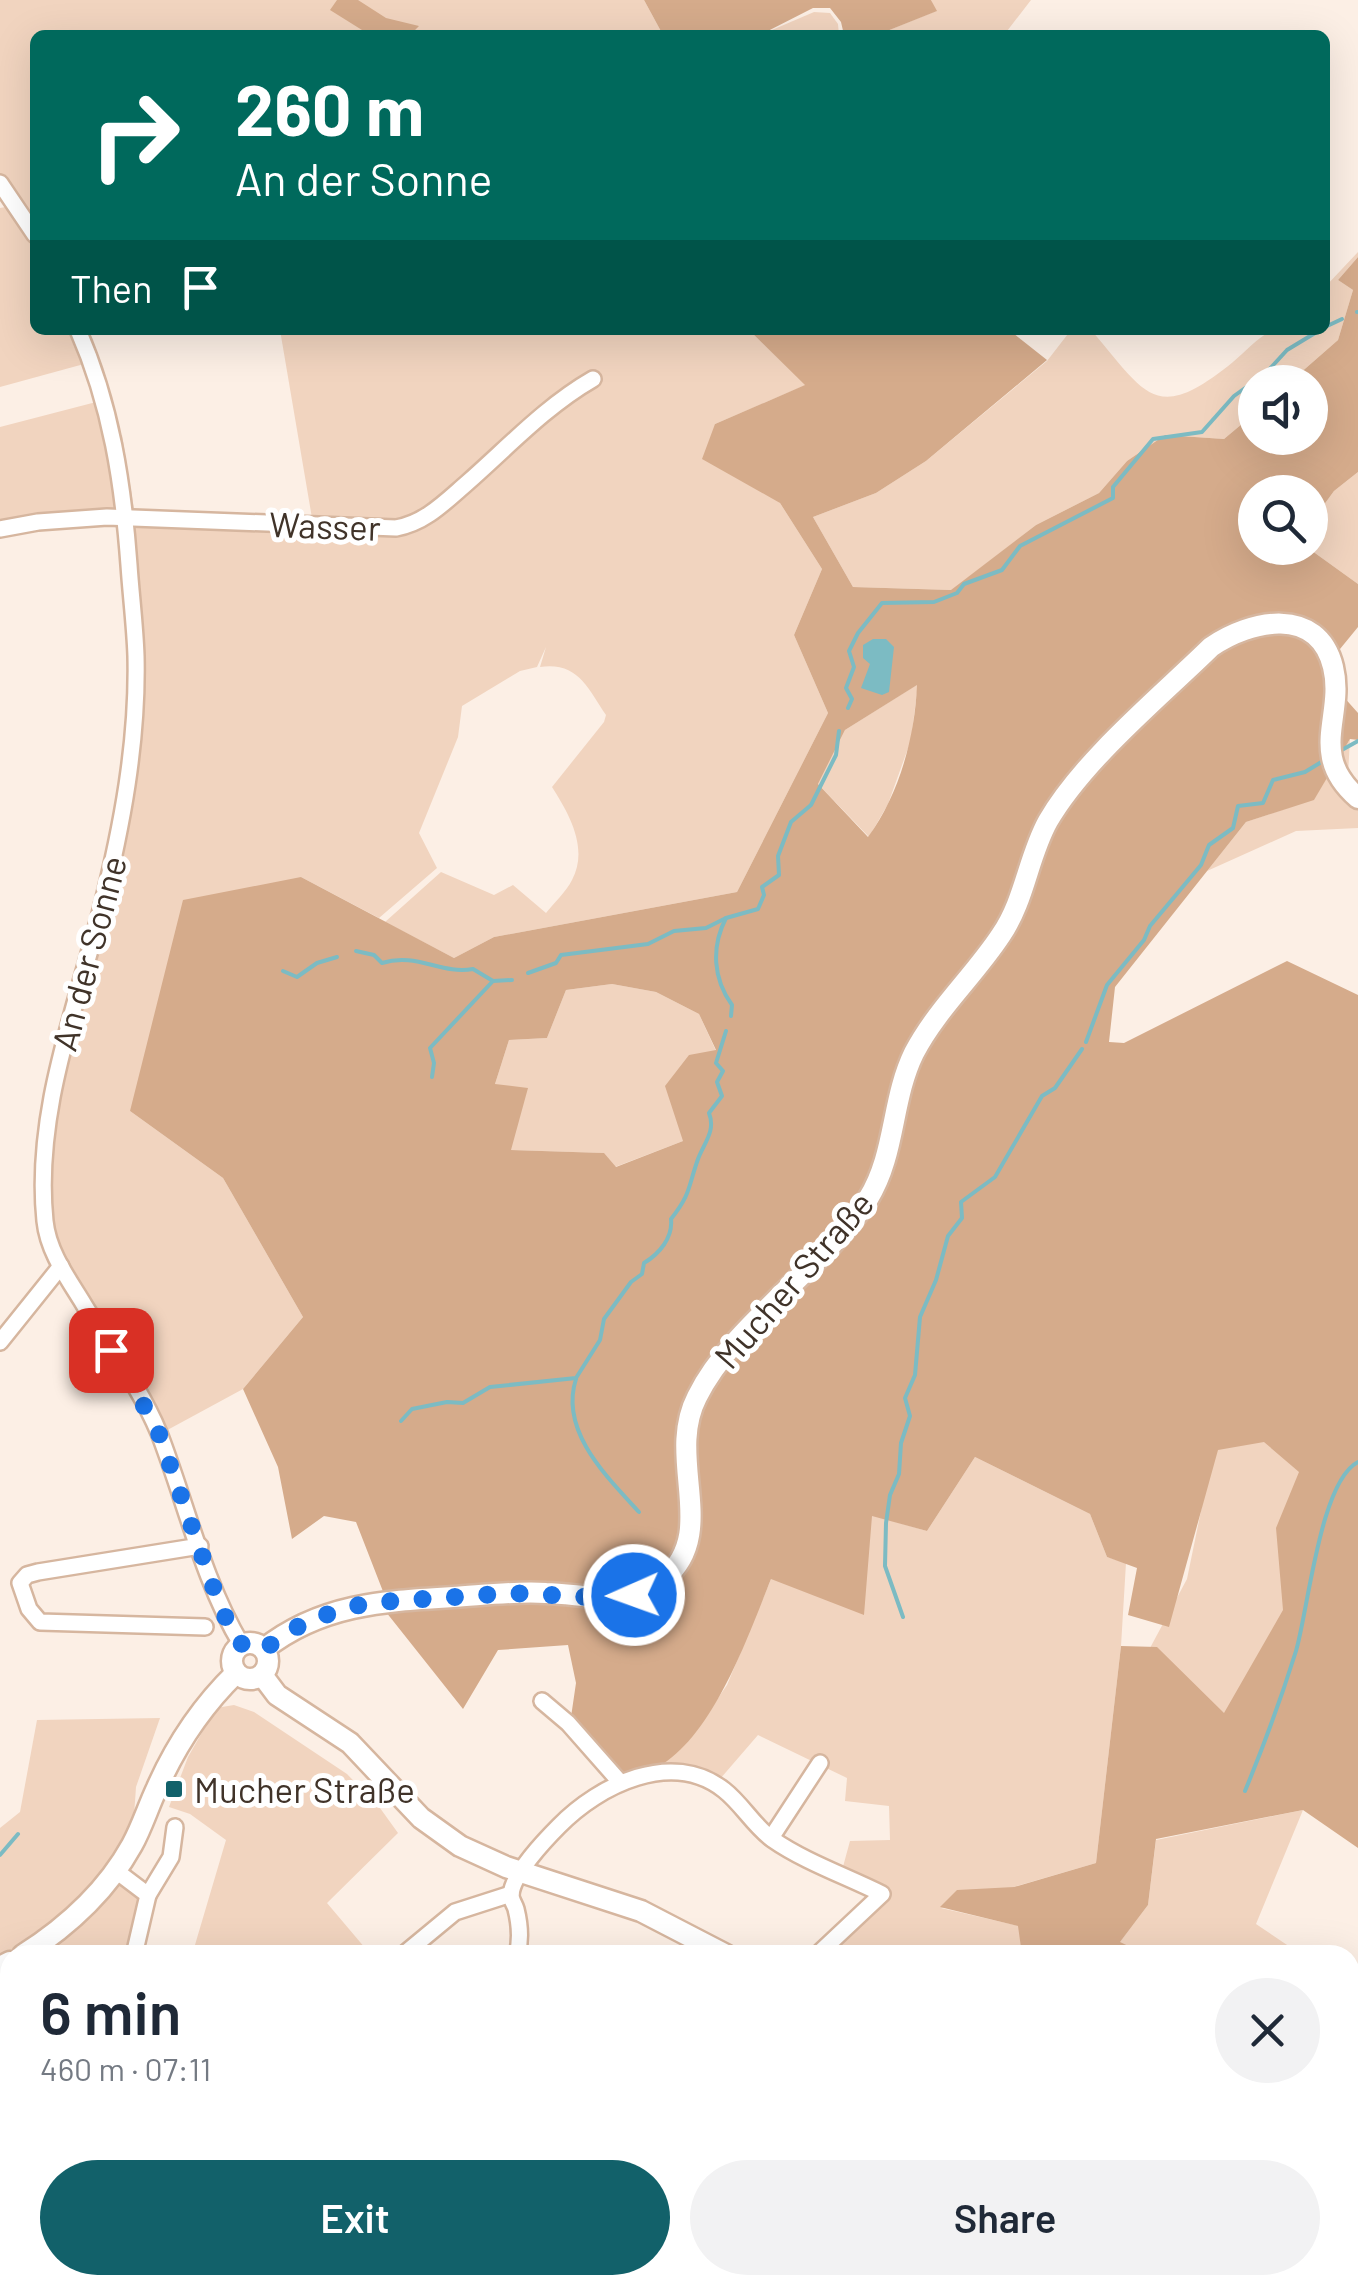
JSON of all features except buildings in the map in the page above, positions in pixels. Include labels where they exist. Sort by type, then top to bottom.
[{"type":"main road","name":"Mucher Straße","points":[[264,1649],[308,1620],[366,1603],[512,1593],[623,1598],[654,1586],[673,1571],[686,1550],[692,1524],[684,1435],[699,1392],[730,1351],[847,1226],[873,1191],[888,1154],[904,1072],[938,1014],[1011,919],[1048,821],[1104,754],[1212,646],[1232,632],[1270,622],[1302,628],[1315,638],[1326,650],[1334,674],[1332,760],[1340,779],[1358,798]]},
{"type":"main road","points":[[253,1642],[264,1649],[268,1664],[262,1675],[252,1679],[236,1673],[231,1660],[240,1644],[253,1642]]},
{"type":"main road","points":[[39,1945],[88,1905],[115,1870],[132,1845],[176,1749],[195,1720],[236,1673]]},
{"type":"main road","points":[[262,1675],[276,1695],[350,1743],[421,1818],[460,1846],[521,1872],[641,1911],[707,1945]]},
{"type":"street","points":[[0,183],[30,227]]},
{"type":"street","name":"An der Sonne","points":[[80,335],[109,412],[126,519],[136,655],[130,755],[112,866],[62,1053],[47,1130],[45,1222],[61,1266],[157,1428],[221,1609],[240,1644]]},
{"type":"street","name":"Wasser","points":[[0,529],[38,522],[126,519],[410,526],[438,508],[544,414],[593,378]]},
{"type":"street","points":[[0,1342],[61,1266]]},
{"type":"street","points":[[200,1546],[38,1572],[27,1575],[20,1583],[28,1610],[40,1622],[205,1627]]},
{"type":"street","points":[[542,1701],[568,1723],[620,1782]]},
{"type":"street","points":[[772,1838],[820,1764]]},
{"type":"street","points":[[517,1945],[518,1921],[511,1894],[542,1843],[568,1816],[620,1782],[656,1773],[698,1775],[722,1788],[772,1838],[882,1894],[828,1945]]},
{"type":"street","points":[[136,1945],[148,1895],[171,1857],[176,1827]]},
{"type":"street","points":[[115,1870],[148,1895]]},
{"type":"street","points":[[415,1945],[455,1912],[511,1894]]},
{"type":"shaded area","points":[[0,0],[644,0],[660,30],[30,30],[30,228],[0,183]]},
{"type":"shaded area","points":[[337,0],[358,0],[386,18],[419,26],[415,30],[362,30],[330,10]]},
{"type":"shaded area","points":[[644,0],[931,0],[937,11],[890,30],[843,30],[830,8],[813,8],[770,30],[660,30]]},
{"type":"shaded area","points":[[931,0],[1031,0],[1008,30],[889,30],[936,11]]},
{"type":"shaded area","points":[[814,12],[830,13],[839,30],[772,30]]},
{"type":"shaded area","points":[[11,206],[30,243],[30,335],[73,335],[84,364],[0,387],[0,208]]},
{"type":"shaded area","points":[[1358,252],[1338,280],[1353,290],[1338,340],[1309,365],[1238,365],[1238,427],[1224,439],[1165,435],[1127,461],[1099,493],[1036,525],[952,590],[853,587],[813,517],[876,493],[926,461],[1047,361],[1067,335],[1095,335],[1140,385],[1169,397],[1207,381],[1265,335],[1330,335],[1330,282]]},
{"type":"shaded area","points":[[1358,257],[1358,472],[1328,499],[1328,475],[1238,475],[1238,565],[1328,562],[1358,584],[1358,627],[1331,660],[1334,686],[1358,713],[1358,740],[1350,739],[1314,800],[1246,822],[1115,987],[1109,1042],[1124,1043],[1287,961],[1358,995],[1358,1848],[1303,1810],[1156,1839],[1148,1905],[1120,1942],[1126,1945],[1021,1945],[1018,1926],[940,1907],[957,1890],[1014,1887],[1096,1863],[1121,1646],[1157,1647],[1224,1713],[1283,1610],[1276,1528],[1299,1472],[1264,1442],[1218,1450],[1169,1627],[1128,1615],[1137,1568],[1107,1557],[1090,1514],[975,1457],[927,1531],[872,1516],[864,1615],[771,1579],[727,1682],[696,1732],[658,1767],[620,1776],[571,1717],[576,1683],[568,1645],[498,1650],[463,1709],[386,1612],[384,1594],[356,1522],[324,1516],[292,1539],[278,1467],[243,1389],[303,1317],[223,1178],[130,1111],[183,900],[301,877],[454,958],[494,937],[737,892],[828,713],[794,635],[822,569],[780,503],[702,459],[715,424],[805,385],[754,335],[1015,335],[1047,360],[926,461],[876,493],[813,517],[853,587],[951,590],[1036,525],[1099,493],[1127,461],[1165,435],[1224,439],[1238,427],[1238,455],[1328,455],[1328,365],[1309,365],[1338,340],[1353,290],[1338,280]],"holes":[[[917,685],[903,765],[888,803],[868,837],[818,784],[845,730]],[[612,984],[656,992],[699,1014],[716,1050],[689,1055],[665,1086],[683,1141],[616,1167],[604,1153],[511,1150],[528,1088],[495,1084],[509,1040],[547,1038],[566,990]]]},
{"type":"shaded area","points":[[281,335],[754,335],[806,385],[715,424],[780,503],[822,569],[794,635],[828,713],[737,892],[494,937],[454,958],[385,922],[441,872],[494,895],[513,885],[546,913],[567,889],[577,868],[575,832],[552,787],[606,715],[573,673],[553,666],[540,667],[546,647],[537,667],[520,671],[462,706],[458,737],[419,833],[437,868],[379,918],[301,877],[130,1111],[223,1178],[303,1317],[243,1389],[160,1434],[48,1235],[47,1131],[97,924],[135,697],[125,519],[0,529],[0,427],[100,401],[108,437],[122,435],[135,515],[312,518]]},
{"type":"shaded area","points":[[1358,472],[1358,584],[1328,562],[1328,499]]},
{"type":"shaded area","points":[[918,684],[911,740],[888,804],[869,837],[818,784],[845,730]]},
{"type":"shaded area","points":[[1350,739],[1348,775],[1358,784],[1358,828],[1296,831],[1207,871],[1246,822],[1314,799]]},
{"type":"shaded area","points":[[612,984],[656,992],[699,1014],[716,1051],[683,1141],[615,1167],[603,1153],[511,1150],[495,1084],[509,1040],[547,1038],[566,990]]},
{"type":"shaded area","points":[[1218,1428],[1312,1444],[1303,1593],[1227,1719],[1150,1648],[1187,1579]]},
{"type":"shaded area","points":[[975,1457],[1090,1514],[1107,1557],[1126,1563],[1121,1646],[1096,1863],[941,1908],[1019,1926],[1021,1945],[831,1945],[882,1894],[841,1874],[850,1841],[890,1840],[889,1806],[845,1801],[847,1778],[758,1735],[720,1779],[657,1768],[690,1739],[727,1685],[771,1579],[872,1515],[927,1531]]},
{"type":"shaded area","points":[[234,1705],[254,1712],[347,1774],[398,1833],[327,1903],[363,1945],[195,1945],[226,1840],[190,1814],[169,1807],[188,1757],[216,1708]]},
{"type":"shaded area","points":[[160,1718],[136,1787],[132,1845],[116,1870],[148,1895],[136,1945],[0,1945],[0,1828],[20,1812],[37,1720]]},
{"type":"shaded area","points":[[1303,1810],[1256,1924],[1287,1945],[1119,1943],[1148,1905],[1156,1840]]},
{"type":"water","points":[[873,639],[886,639],[894,647],[889,692],[882,695],[861,688],[870,664],[863,658],[863,645]]},
{"type":"waterway","points":[[1330,325],[1342,319]]},
{"type":"waterway","points":[[848,708],[852,699],[846,688],[854,667],[849,651],[882,603],[934,602],[957,593],[964,584],[1002,570],[1020,546],[1113,498],[1113,487],[1153,439],[1202,432],[1234,396],[1266,373],[1287,350],[1312,335]]},
{"type":"waterway","points":[[731,1016],[732,1005],[721,985],[716,963],[721,929],[726,918],[758,909],[764,895],[762,887],[779,875],[778,856],[791,822],[811,805],[836,755],[839,731]]},
{"type":"waterway","points":[[1340,751],[1358,741]]},
{"type":"waterway","points":[[1086,1042],[1107,985],[1201,865],[1209,845],[1233,828],[1238,806],[1263,803],[1273,780],[1305,772],[1323,761]]},
{"type":"waterway","points":[[528,973],[556,963],[561,955],[648,944],[674,931],[706,928],[726,918]]},
{"type":"waterway","points":[[356,951],[374,955],[382,963],[406,960],[450,969],[473,969],[493,981]]},
{"type":"waterway","points":[[283,971],[297,977],[317,963],[337,957]]},
{"type":"waterway","points":[[432,1077],[430,1048],[493,981],[512,980]]},
{"type":"waterway","points":[[401,1421],[412,1409],[463,1403],[490,1387],[576,1378],[600,1340],[604,1319],[631,1282],[642,1274],[644,1263],[664,1245],[671,1219],[686,1196],[710,1131],[709,1113],[722,1096],[717,1082],[723,1071],[716,1063],[726,1031]]},
{"type":"waterway","points":[[903,1617],[885,1566],[886,1523],[910,1416],[905,1398],[915,1375],[920,1317],[936,1280],[948,1236],[962,1218],[961,1202],[995,1177],[1042,1096],[1055,1088],[1082,1049]]},
{"type":"waterway","points":[[576,1379],[574,1417],[580,1435],[601,1468],[639,1512]]},
{"type":"waterway","points":[[1245,1791],[1296,1651],[1325,1520],[1345,1474],[1358,1462]]},
{"type":"waterway","points":[[0,1855],[18,1834]]},
{"type":"place","name":"Mucher Straße","points":[[174,1789]]},
{"type":"route","points":[[111,1350],[157,1428],[221,1609],[240,1644],[253,1642],[264,1649],[308,1620],[366,1603],[512,1593],[608,1598],[634,1595]]}]
